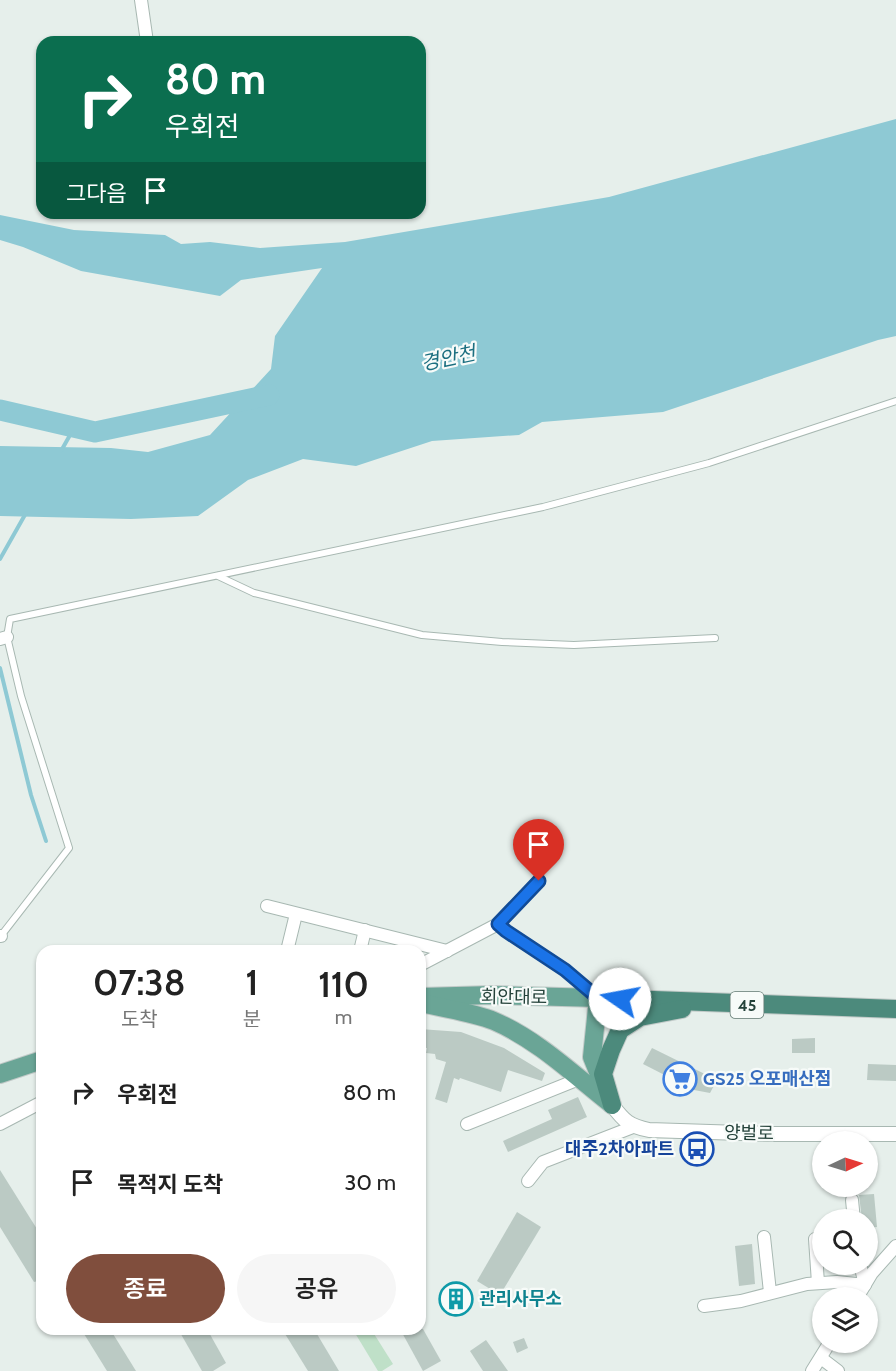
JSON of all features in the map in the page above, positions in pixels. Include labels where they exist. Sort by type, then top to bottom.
[{"type":"highway","name":"회안대로","points":[[598,998],[896,1009]]},
{"type":"highway","points":[[612,1105],[603,1074],[610,1050],[621,1030],[640,1017],[708,1003]]},
{"type":"main road","name":"회안대로","points":[[426,997],[492,995],[598,998]]},
{"type":"main road","points":[[598,998],[592,1057],[612,1105]]},
{"type":"main road","points":[[426,1004],[493,1021],[524,1037],[612,1105]]},
{"type":"main road","points":[[0,1074],[36,1062]]},
{"type":"street","points":[[141,0],[146,36]]},
{"type":"street","points":[[426,962],[498,924],[539,881]]},
{"type":"street","points":[[267,906],[424,945]]},
{"type":"street","points":[[288,945],[296,914]]},
{"type":"street","points":[[498,924],[565,970],[598,998]]},
{"type":"street","points":[[361,945],[365,930]]},
{"type":"street","points":[[426,946],[447,951]]},
{"type":"street","points":[[466,1124],[579,1079]]},
{"type":"street","points":[[0,1124],[36,1105]]},
{"type":"street","points":[[612,1105],[621,1118],[633,1127]]},
{"type":"street","points":[[528,1181],[543,1162],[633,1127]]},
{"type":"street","name":"양벌로","points":[[633,1127],[649,1130],[768,1134],[896,1134]]},
{"type":"street","points":[[852,1200],[853,1209]]},
{"type":"street","points":[[764,1237],[770,1292]]},
{"type":"street","points":[[865,1285],[872,1273],[896,1246]]},
{"type":"street","points":[[817,1275],[818,1283]]},
{"type":"street","points":[[863,1275],[865,1285]]},
{"type":"street","points":[[704,1306],[741,1301],[770,1292],[818,1283],[837,1282],[865,1285]]},
{"type":"street","points":[[812,1371],[823,1353]]},
{"type":"street","points":[[820,1358],[838,1371]]},
{"type":"lane","points":[[0,936],[69,848],[3,638],[10,619],[543,507],[709,463],[896,401]]},
{"type":"lane","points":[[218,575],[254,593],[422,635],[574,645],[715,638]]},
{"type":"green space","points":[[356,1335],[375,1335],[393,1364],[378,1371]]},
{"type":"water","points":[[896,119],[896,336],[663,412],[542,422],[519,435],[432,441],[356,466],[303,459],[248,480],[198,516],[131,519],[0,516],[0,446],[111,448],[148,452],[210,435],[271,369],[275,336],[322,268],[241,280],[220,296],[81,271],[0,240],[0,215],[74,230],[165,235],[181,244],[210,242],[260,248],[345,242],[609,197]]},
{"type":"building","points":[[426,1029],[461,1032],[504,1048],[545,1073],[542,1081],[508,1070],[501,1092],[454,1078],[447,1103],[435,1099],[446,1062],[436,1059],[435,1054],[426,1053]]},
{"type":"building","points":[[815,1038],[815,1053],[792,1053],[792,1039]]},
{"type":"building","points":[[652,1048],[717,1080],[710,1093],[694,1090],[643,1064]]},
{"type":"building","points":[[868,1064],[896,1065],[896,1081],[867,1080]]},
{"type":"building","points":[[578,1097],[587,1117],[508,1152],[503,1141],[552,1119],[548,1110]]},
{"type":"building","points":[[0,1170],[36,1227],[36,1282],[34,1282],[0,1227]]},
{"type":"building","points":[[859,1197],[874,1197],[875,1209],[861,1209]]},
{"type":"building","points":[[517,1212],[541,1227],[500,1295],[477,1281]]},
{"type":"building","points":[[752,1244],[755,1284],[739,1286],[735,1246]]},
{"type":"building","name":"관리사무소","points":[[457,1281],[472,1308],[454,1317],[440,1290]]},
{"type":"building","points":[[426,1334],[441,1361],[423,1371],[403,1335]]},
{"type":"building","points":[[85,1335],[114,1335],[136,1371],[107,1371]]},
{"type":"building","points":[[181,1335],[210,1335],[226,1363],[213,1371],[202,1371]]},
{"type":"building","points":[[286,1335],[318,1335],[339,1371],[308,1371]]},
{"type":"building","points":[[524,1338],[528,1348],[517,1353],[513,1342]]},
{"type":"building","points":[[486,1340],[508,1371],[483,1371],[470,1351]]},
{"type":"waterway","name":"경안천","points":[[0,410],[95,432],[269,395]]},
{"type":"waterway","points":[[61,451],[74,428]]},
{"type":"waterway","points":[[0,559],[26,513]]},
{"type":"waterway","points":[[0,668],[31,795],[46,841]]},
{"type":"place","name":"GS25 오포매산점","points":[[680,1079]]},
{"type":"place","name":"대주2차아파트","points":[[697,1149]]},
{"type":"place","name":"관리사무소","points":[[456,1299]]},
{"type":"route","points":[[539,881],[498,924],[565,970],[598,998],[620,999]]}]
